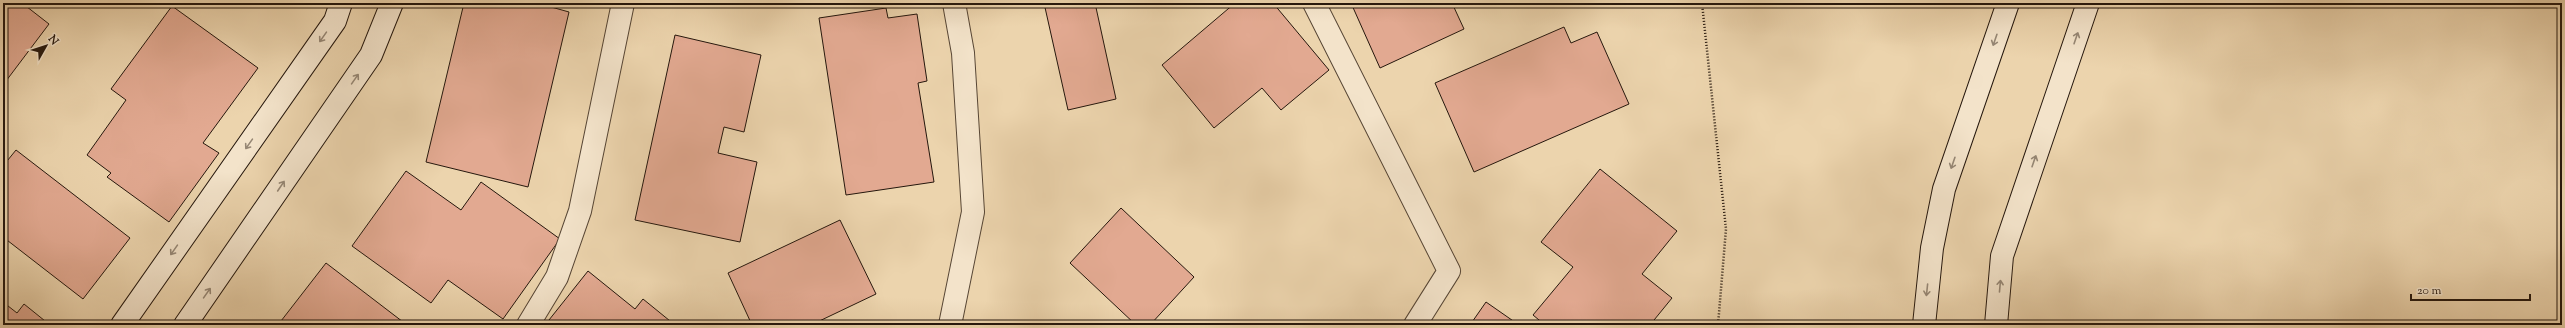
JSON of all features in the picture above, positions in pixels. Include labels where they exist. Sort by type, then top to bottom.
[{"type":"street","points":[[122,325],[335,21],[341,3]]},
{"type":"street","points":[[185,325],[371,55],[392,3]]},
{"type":"street","points":[[528,325],[557,277],[580,211],[623,3]]},
{"type":"street","points":[[950,325],[973,212],[963,52],[954,3]]},
{"type":"street","points":[[1314,3],[1449,271],[1415,325]]},
{"type":"street","points":[[1924,325],[1932,248],[1944,188],[2008,3]]},
{"type":"street","points":[[1996,325],[2002,256],[2088,3]]},
{"type":"path","points":[[1702,3],[1726,229],[1718,325]]},
{"type":"building","points":[[3,3],[22,3],[49,24],[3,85]]},
{"type":"building","points":[[464,3],[537,3],[569,12],[528,187],[426,162]]},
{"type":"building","points":[[1044,3],[1095,3],[1116,99],[1068,110]]},
{"type":"building","points":[[1235,3],[1273,3],[1329,70],[1281,110],[1262,88],[1214,128],[1162,65]]},
{"type":"building","points":[[1351,3],[1452,3],[1464,29],[1380,68]]},
{"type":"building","points":[[172,6],[258,68],[203,143],[219,153],[169,222],[107,177],[111,173],[87,155],[126,100],[111,89]]},
{"type":"building","points":[[886,8],[888,18],[917,14],[927,81],[918,83],[934,182],[846,195],[819,18]]},
{"type":"building","points":[[1564,27],[1571,43],[1597,32],[1629,104],[1474,172],[1435,83]]},
{"type":"building","points":[[675,35],[761,55],[744,132],[724,127],[718,153],[757,162],[740,242],[635,220]]},
{"type":"building","points":[[16,150],[130,238],[83,299],[3,237],[3,166]]},
{"type":"building","points":[[1600,169],[1677,231],[1642,274],[1672,298],[1650,325],[1545,325],[1533,315],[1573,267],[1541,242]]},
{"type":"building","points":[[406,171],[461,210],[481,182],[560,239],[503,319],[448,280],[431,303],[352,246]]},
{"type":"building","points":[[1121,208],[1194,277],[1150,325],[1136,325],[1070,263]]},
{"type":"building","points":[[840,220],[876,294],[811,325],[752,325],[728,273]]},
{"type":"building","points":[[326,263],[407,325],[286,325],[281,321]]},
{"type":"building","points":[[588,271],[635,309],[643,299],[675,325],[545,325]]},
{"type":"building","points":[[3,302],[17,313],[24,304],[50,325],[3,325]]},
{"type":"building","points":[[1486,302],[1519,325],[1470,325]]}]
